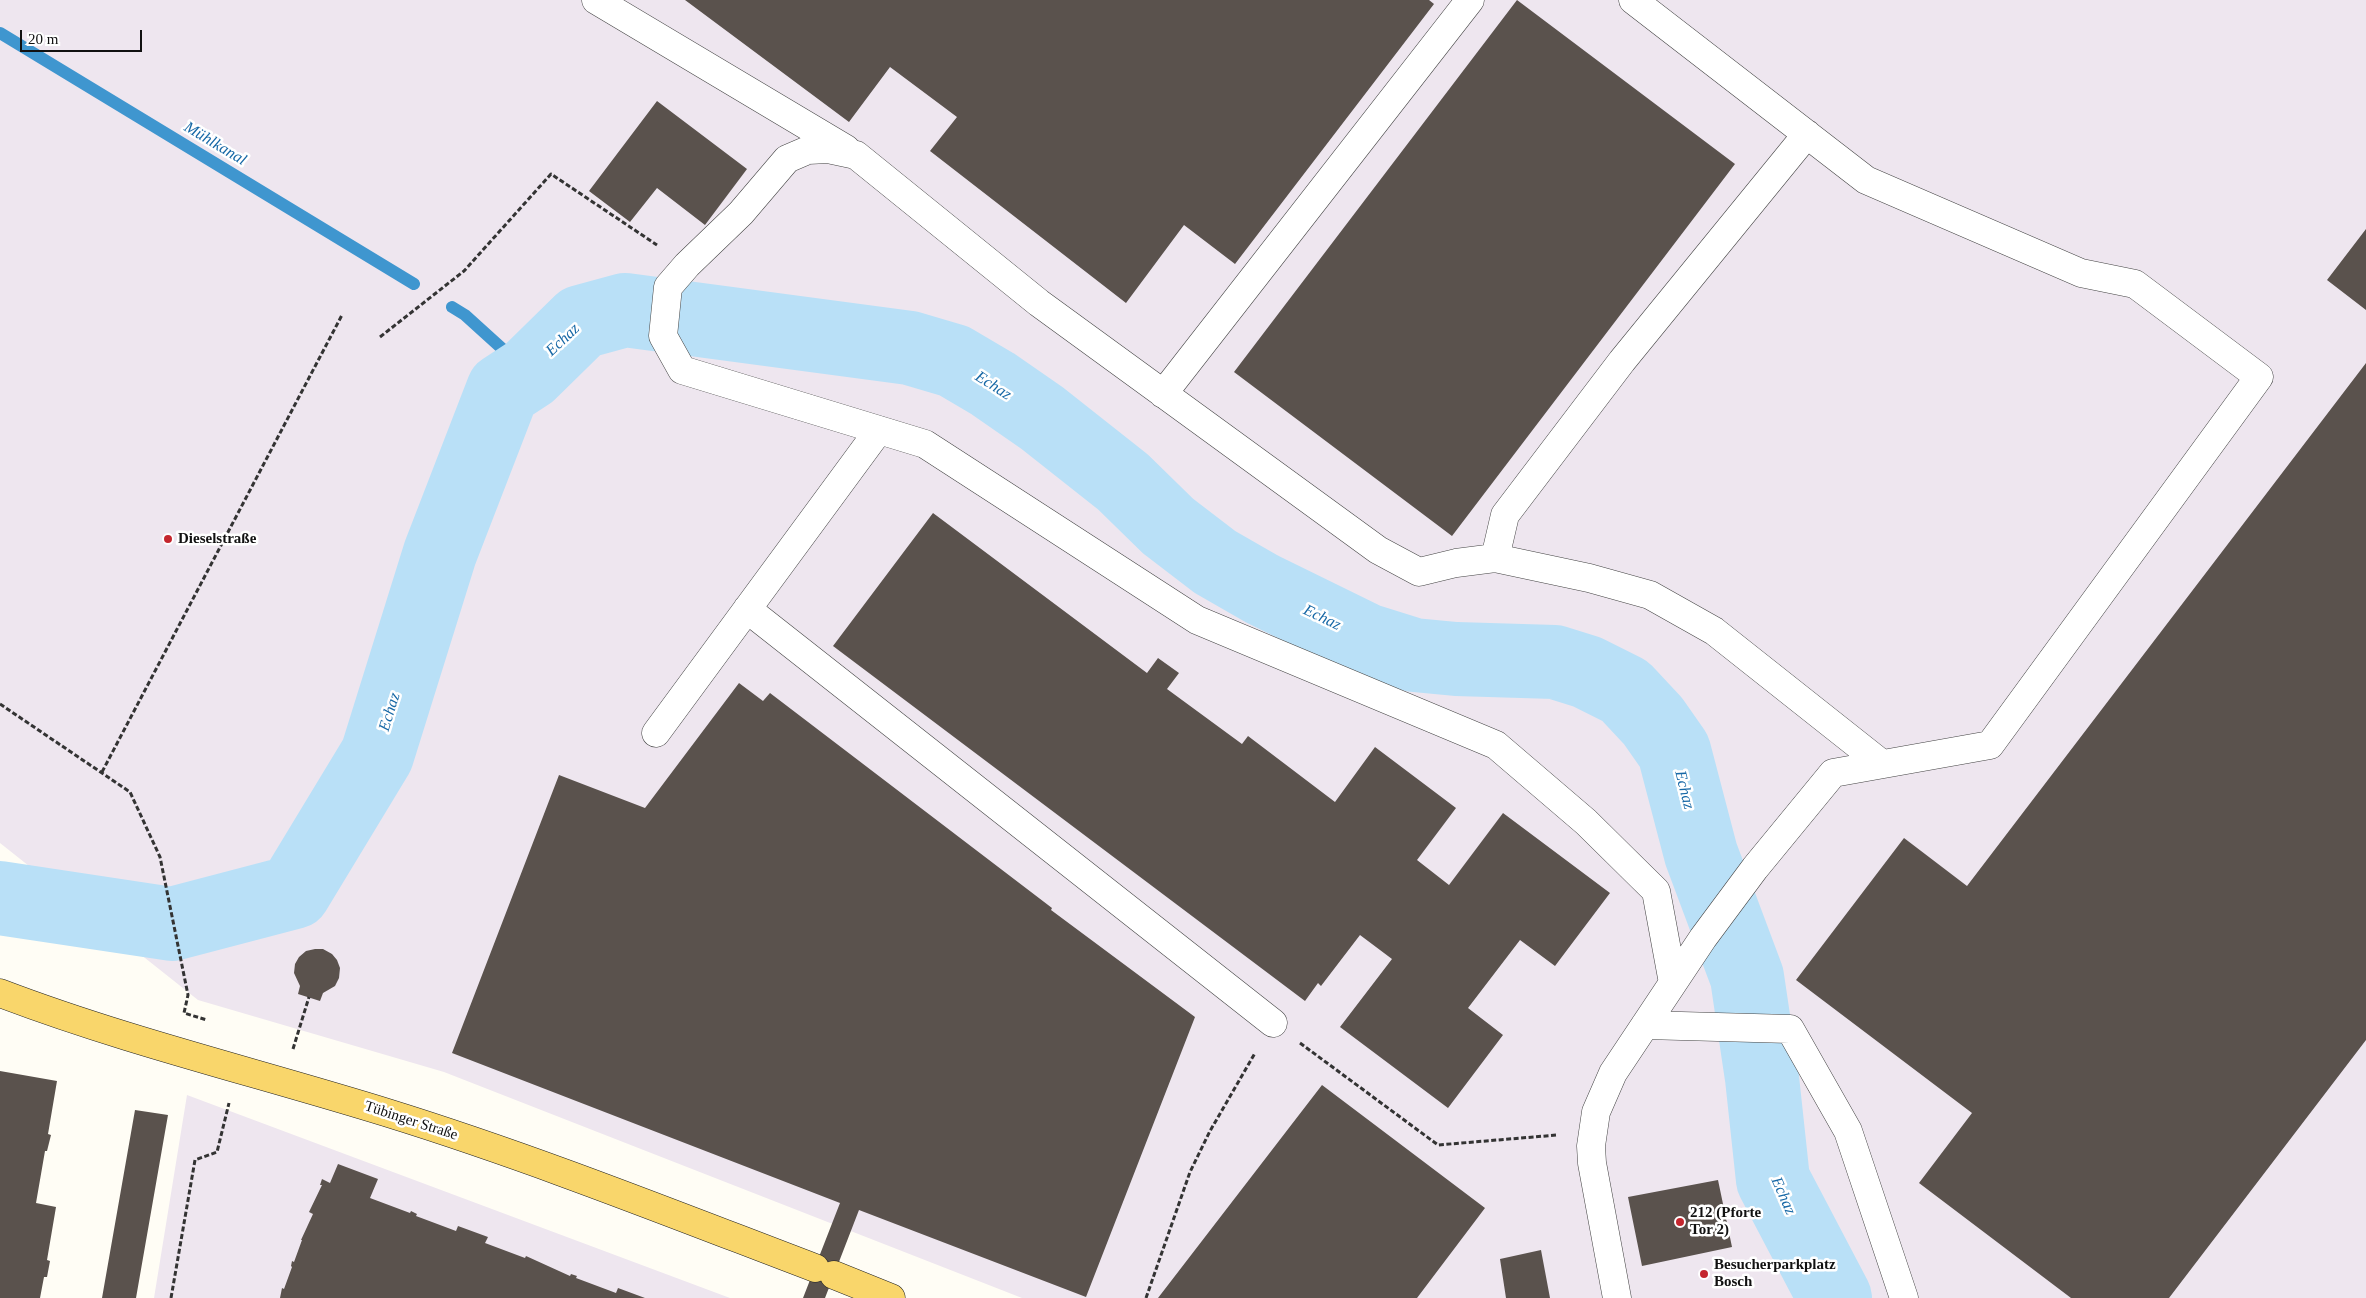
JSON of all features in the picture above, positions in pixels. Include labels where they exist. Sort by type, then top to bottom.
[{"type":"main road","name":"Tübinger Straße","points":[[0,993],[70,1019],[387,1113],[529,1160],[891,1298]]},
{"type":"lane","points":[[596,0],[856,155],[1039,303],[1378,550],[1419,572],[1456,563],[1495,558],[1589,578],[1650,594],[1714,631],[1882,764]]},
{"type":"lane","points":[[1163,394],[1470,0]]},
{"type":"lane","points":[[1618,1298],[1592,1163],[1592,1132],[1596,1112],[1613,1073],[1703,938],[1755,868],[1833,773],[1990,745],[2259,377],[2135,284],[2081,274],[1866,180],[1633,0]]},
{"type":"lane","points":[[1495,558],[1504,515],[1622,361],[1807,134]]},
{"type":"lane","points":[[856,155],[828,148],[808,150],[787,159],[740,214],[687,265],[668,287],[662,336],[682,370],[925,444],[1197,620],[1496,745],[1586,822],[1656,891],[1673,983]]},
{"type":"lane","points":[[656,733],[879,430]]},
{"type":"lane","points":[[746,609],[1273,1023]]},
{"type":"lane","points":[[1646,1025],[1790,1029],[1848,1131],[1904,1298]]},
{"type":"path","points":[[380,337],[464,270],[551,174],[687,265]]},
{"type":"path","points":[[102,772],[342,315]]},
{"type":"path","points":[[0,704],[130,792],[160,857],[184,978]]},
{"type":"path","points":[[283,1082],[309,998]]},
{"type":"path","points":[[1146,1298],[1190,1172],[1242,1073],[1273,1023],[1438,1145],[1592,1132]]},
{"type":"path","points":[[171,1298],[195,1160],[217,1152],[227,1110]]},
{"type":"shaded area","points":[[0,0],[2366,0],[2366,1298],[1022,1298],[444,1072],[198,1000],[0,843]]},
{"type":"shaded area","points":[[187,1095],[730,1298],[154,1298]]},
{"type":"building","points":[[685,0],[1429,0],[1434,4],[1235,264],[1184,225],[1126,303],[930,151],[957,117],[890,67],[849,122]]},
{"type":"building","points":[[1517,0],[1735,164],[1452,536],[1234,372]]},
{"type":"building","points":[[657,101],[747,169],[705,225],[657,188],[630,222],[589,191]]},
{"type":"building","points":[[2366,229],[2366,310],[2327,280]]},
{"type":"building","points":[[2366,363],[2366,1040],[2169,1298],[2071,1298],[1919,1183],[1972,1113],[1796,980],[1904,838],[1967,886]]},
{"type":"building","points":[[933,513],[1147,673],[1158,658],[1179,673],[1167,689],[1242,744],[1248,736],[1335,802],[1375,747],[1456,808],[1417,860],[1449,885],[1503,813],[1610,893],[1555,966],[1520,940],[1468,1008],[1503,1035],[1448,1108],[1340,1027],[1392,959],[1360,935],[1321,986],[1318,983],[1305,1001],[833,646]]},
{"type":"building","points":[[739,683],[763,701],[770,693],[1052,908],[1051,910],[1195,1017],[1086,1297],[859,1210],[825,1298],[803,1298],[840,1203],[452,1053],[559,775],[645,808]]},
{"type":"building","points":[[323,949],[332,954],[340,968],[339,978],[335,986],[323,993],[320,1001],[298,994],[300,986],[294,973],[295,964],[299,957],[306,951]]},
{"type":"building","points":[[0,1071],[57,1081],[48,1134],[51,1135],[47,1151],[45,1151],[36,1203],[56,1207],[47,1260],[50,1261],[47,1277],[44,1277],[40,1298],[0,1298]]},
{"type":"building","points":[[1322,1085],[1485,1208],[1417,1298],[1158,1298]]},
{"type":"building","points":[[135,1110],[168,1115],[136,1298],[102,1298]]},
{"type":"building","points":[[338,1164],[378,1179],[370,1198],[410,1213],[411,1211],[417,1214],[416,1216],[456,1231],[458,1226],[488,1237],[485,1243],[525,1258],[526,1256],[570,1276],[571,1274],[577,1276],[576,1278],[616,1293],[618,1288],[645,1298],[280,1298],[282,1288],[284,1289],[292,1267],[292,1261],[294,1262],[301,1240],[313,1214],[309,1212],[322,1185],[320,1185],[322,1179],[330,1183]]},
{"type":"building","name":"212 (Pforte Tor 2)","points":[[1718,1180],[1732,1247],[1642,1266],[1628,1197]]},
{"type":"building","points":[[1541,1250],[1550,1298],[1506,1298],[1500,1259]]},
{"type":"waterway","name":"Mühlkanal","points":[[0,33],[414,284]]},
{"type":"waterway","name":"Mühlkanal","points":[[452,307],[465,315],[529,373]]},
{"type":"waterway","name":"Echaz","points":[[0,898],[172,924],[294,892],[377,755],[440,553],[503,390],[529,373],[581,322],[625,310],[910,348],[954,361],[993,384],[1042,418],[1123,482],[1168,526],[1215,562],[1262,589],[1366,640],[1414,655],[1456,659],[1555,662],[1587,672],[1625,691],[1653,721],[1674,751],[1701,854],[1747,977],[1762,1078],[1773,1180],[1835,1298]]},
{"type":"place","name":"Dieselstraße","points":[[168,539]]},
{"type":"place","name":"212 (Pforte Tor 2)","points":[[1680,1222]]},
{"type":"place","name":"Besucherparkplatz Bosch","points":[[1704,1274]]}]
